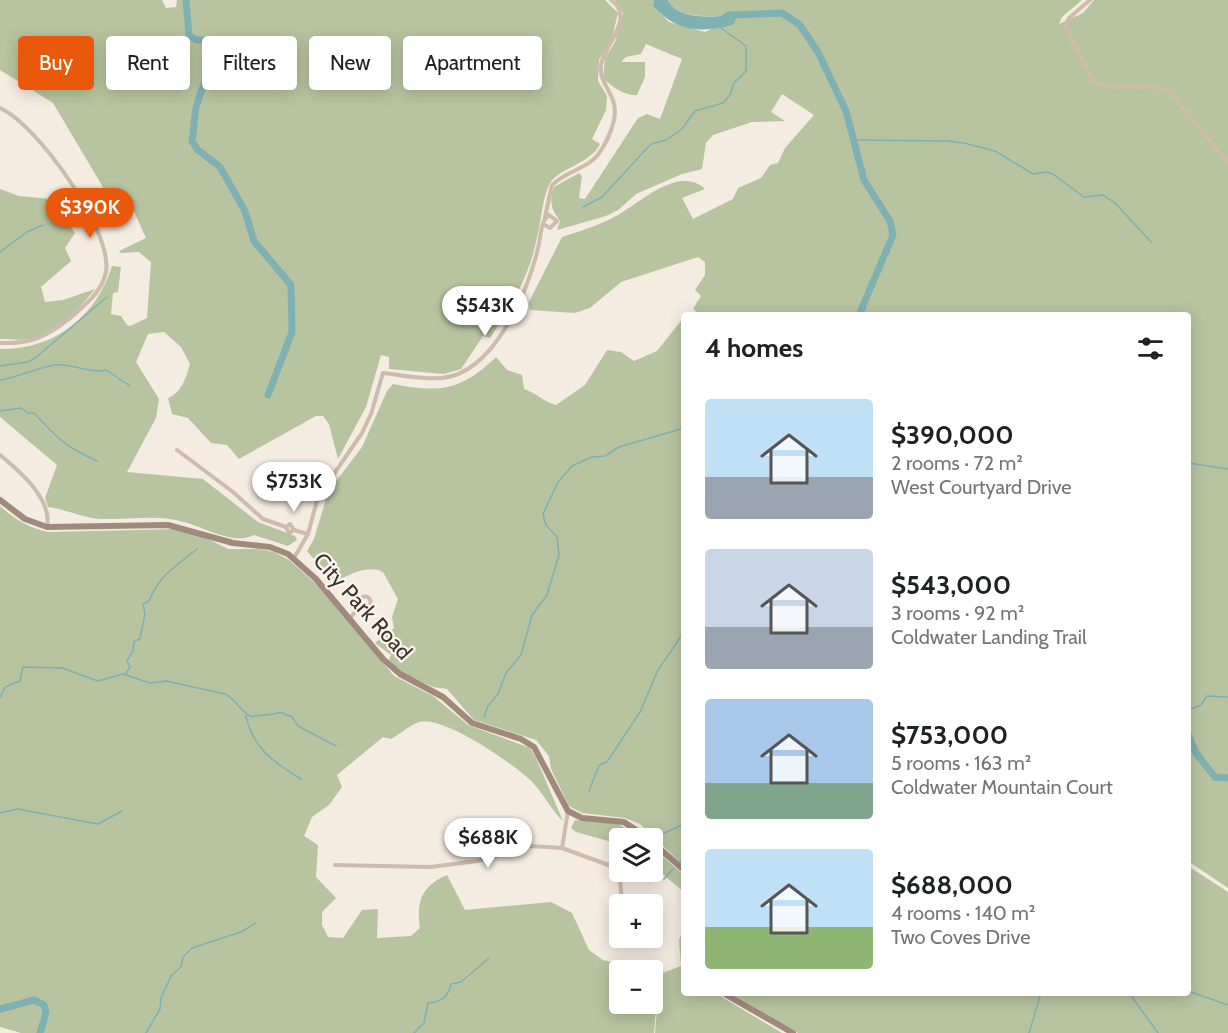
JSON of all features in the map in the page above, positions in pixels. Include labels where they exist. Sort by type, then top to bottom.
[{"type":"street","points":[[294,558],[308,534],[318,497],[362,433],[371,414],[383,373],[442,378],[469,369],[493,345],[525,293],[552,185],[595,159],[605,143],[614,119],[614,104],[601,74],[603,58],[613,43],[620,17],[619,9],[611,0]]},
{"type":"street","points":[[1090,0],[1069,18],[1065,26],[1093,81],[1105,85],[1156,87],[1170,92],[1228,163]]},
{"type":"street","points":[[0,108],[23,124],[67,177],[101,236],[107,262],[104,280],[97,292],[57,329],[30,343],[0,343]]},
{"type":"street","points":[[543,224],[550,228],[555,226],[556,219],[551,215],[545,218]]},
{"type":"street","points":[[177,450],[233,492],[263,519],[286,527],[288,532],[294,530],[308,534]]},
{"type":"street","points":[[0,455],[27,477],[47,512],[47,527]]},
{"type":"street","name":"City Park Road","points":[[0,500],[25,519],[47,527],[168,525],[233,543],[270,547],[294,558],[350,618],[383,659],[400,674],[443,697],[472,723],[521,739],[534,747],[568,812]]},
{"type":"street","points":[[350,618],[361,605]]},
{"type":"street","points":[[562,848],[568,812],[582,818],[624,822],[633,828]]},
{"type":"street","points":[[335,865],[414,869],[478,861],[530,846],[562,848],[615,867],[619,873],[621,894]]},
{"type":"street","points":[[663,852],[681,867]]},
{"type":"street","points":[[728,996],[793,1033]]},
{"type":"green space","points":[[0,0],[162,0],[166,8],[176,7],[177,0],[605,0],[618,13],[612,38],[599,60],[598,81],[607,96],[606,110],[592,139],[600,144],[588,157],[558,175],[548,187],[530,264],[519,290],[490,338],[483,336],[461,369],[444,374],[389,369],[389,357],[381,355],[366,407],[338,459],[329,424],[323,416],[316,416],[239,459],[227,445],[211,443],[188,418],[172,414],[168,398],[180,388],[190,364],[181,347],[164,332],[148,334],[136,362],[159,399],[156,418],[127,472],[203,479],[258,522],[295,536],[297,540],[288,546],[254,535],[246,538],[228,537],[174,520],[101,519],[48,507],[45,498],[57,465],[0,417],[0,349],[38,344],[70,327],[95,301],[112,266],[121,267],[118,292],[113,293],[111,314],[121,316],[130,326],[147,318],[151,262],[139,252],[121,253],[119,251],[146,238],[132,207],[119,214],[53,103],[32,90],[94,90],[94,36],[18,36],[18,81],[0,70]]},
{"type":"green space","points":[[615,0],[654,0],[653,6],[669,22],[705,32],[738,15],[689,14],[680,12],[668,0],[1082,0],[1062,17],[1059,24],[1083,13],[1094,0],[1228,0],[1228,888],[1191,863],[1191,312],[695,312],[693,309],[701,296],[695,290],[705,275],[705,262],[698,257],[621,282],[590,308],[575,313],[530,310],[529,302],[562,237],[605,222],[660,188],[684,181],[695,183],[705,189],[682,198],[693,219],[733,199],[738,188],[761,178],[770,165],[778,163],[785,148],[814,115],[782,94],[771,112],[785,121],[752,122],[713,135],[706,143],[702,169],[682,174],[636,194],[618,210],[606,216],[557,230],[560,221],[551,201],[554,187],[579,173],[582,176],[579,198],[585,199],[638,118],[647,114],[660,119],[682,59],[646,44],[641,54],[626,57],[621,62],[645,62],[645,77],[637,95],[615,88],[603,78],[605,58],[615,42],[623,13]]},
{"type":"green space","points":[[0,189],[19,196],[51,199],[75,233],[65,248],[71,261],[41,287],[45,302],[63,300],[95,289],[59,325],[29,339],[0,339]]},
{"type":"green space","points":[[681,321],[681,863],[663,846],[663,828],[644,828],[625,818],[582,813],[569,806],[551,769],[549,756],[536,740],[474,720],[447,689],[433,687],[400,672],[389,660],[391,655],[375,643],[394,628],[392,617],[398,599],[383,572],[364,570],[334,582],[307,551],[314,539],[328,492],[362,447],[387,391],[393,384],[424,388],[449,387],[472,377],[496,357],[507,370],[522,375],[524,389],[556,405],[585,385],[607,350],[621,352],[634,361],[657,351]]},
{"type":"green space","points":[[0,506],[22,522],[48,532],[179,529],[202,536],[228,549],[259,549],[274,552],[289,560],[323,590],[394,676],[433,696],[468,725],[530,748],[563,821],[534,784],[497,754],[461,733],[430,722],[416,723],[391,739],[383,737],[337,775],[342,787],[329,805],[312,817],[304,836],[318,845],[316,877],[336,898],[322,912],[322,925],[328,937],[343,938],[362,910],[378,909],[377,938],[411,936],[420,928],[420,902],[426,889],[447,875],[465,910],[551,902],[572,913],[589,950],[609,961],[609,1014],[656,1014],[654,1033],[21,1033],[0,1027]]},
{"type":"green space","points":[[575,820],[618,824],[625,828],[609,828],[609,841],[576,832],[571,828]]},
{"type":"green space","points":[[663,857],[681,872],[681,889],[663,874]]},
{"type":"green space","points":[[1191,868],[1228,892],[1228,1033],[798,1033],[733,996],[1191,996]]},
{"type":"green space","points":[[681,935],[681,966],[679,940]]},
{"type":"green space","points":[[681,966],[681,996],[720,996],[782,1033],[655,1033],[657,1014],[663,1014],[663,973]]},
{"type":"water","points":[[654,0],[668,0],[680,12],[689,15],[738,15],[733,25],[710,29],[690,28],[680,26],[662,15],[653,6]]},
{"type":"waterway","points":[[186,0],[189,35],[196,40],[204,40],[209,58],[207,75],[196,108],[192,141],[198,150],[220,167],[245,211],[254,241],[291,285],[292,332],[268,395]]},
{"type":"waterway","points":[[724,18],[730,15],[782,13],[800,25],[818,52],[846,111],[864,180],[890,221],[893,235],[860,312]]},
{"type":"waterway","points":[[583,207],[602,197],[651,144],[666,140],[682,129],[695,111],[723,103],[730,95],[734,83],[746,71],[746,46],[721,28]]},
{"type":"waterway","points":[[854,140],[947,141],[995,151],[1033,174],[1046,172],[1053,174],[1084,197],[1103,195],[1115,203],[1152,243]]},
{"type":"waterway","points":[[0,252],[27,232],[43,225]]},
{"type":"waterway","points":[[0,366],[28,362],[35,358],[107,297]]},
{"type":"waterway","points":[[0,380],[48,366],[61,365],[93,371],[106,370],[130,386]]},
{"type":"waterway","points":[[0,411],[21,408],[28,413],[34,413],[62,441],[97,461]]},
{"type":"waterway","points":[[484,717],[488,706],[498,694],[506,673],[521,655],[532,615],[547,595],[559,555],[557,537],[546,525],[543,514],[558,482],[572,466],[592,457],[605,456],[619,447],[681,429]]},
{"type":"waterway","points":[[1191,463],[1228,469]]},
{"type":"waterway","points":[[125,675],[130,667],[127,661],[133,651],[134,641],[140,639],[145,614],[143,604],[149,601],[168,572],[197,549]]},
{"type":"waterway","points":[[589,791],[599,765],[607,762],[640,712],[658,670],[681,636]]},
{"type":"waterway","points":[[0,698],[5,687],[20,681],[23,667],[62,668],[98,681],[123,674],[150,683],[166,681],[225,694],[252,717],[280,712],[292,717],[298,726],[336,746]]},
{"type":"waterway","points":[[1191,709],[1201,705],[1207,696],[1228,697]]},
{"type":"waterway","points":[[246,716],[259,746],[273,760],[301,779]]},
{"type":"waterway","points":[[1191,741],[1196,753],[1215,777],[1228,778]]},
{"type":"waterway","points":[[0,813],[18,809],[98,824],[122,811]]},
{"type":"waterway","points":[[663,834],[681,825]]},
{"type":"waterway","points":[[664,879],[673,869]]},
{"type":"waterway","points":[[146,1033],[160,1009],[161,998],[171,976],[181,967],[183,957],[192,948],[241,932],[256,923]]},
{"type":"waterway","points":[[414,1033],[424,1023],[428,1003],[444,998],[451,984],[461,982],[489,958]]},
{"type":"waterway","points":[[1191,992],[1228,1005]]},
{"type":"waterway","points":[[1029,1033],[1040,996]]},
{"type":"waterway","points":[[1131,996],[1158,1033]]},
{"type":"waterway","points":[[0,1009],[34,1000],[44,1005],[46,1013],[40,1033]]}]
